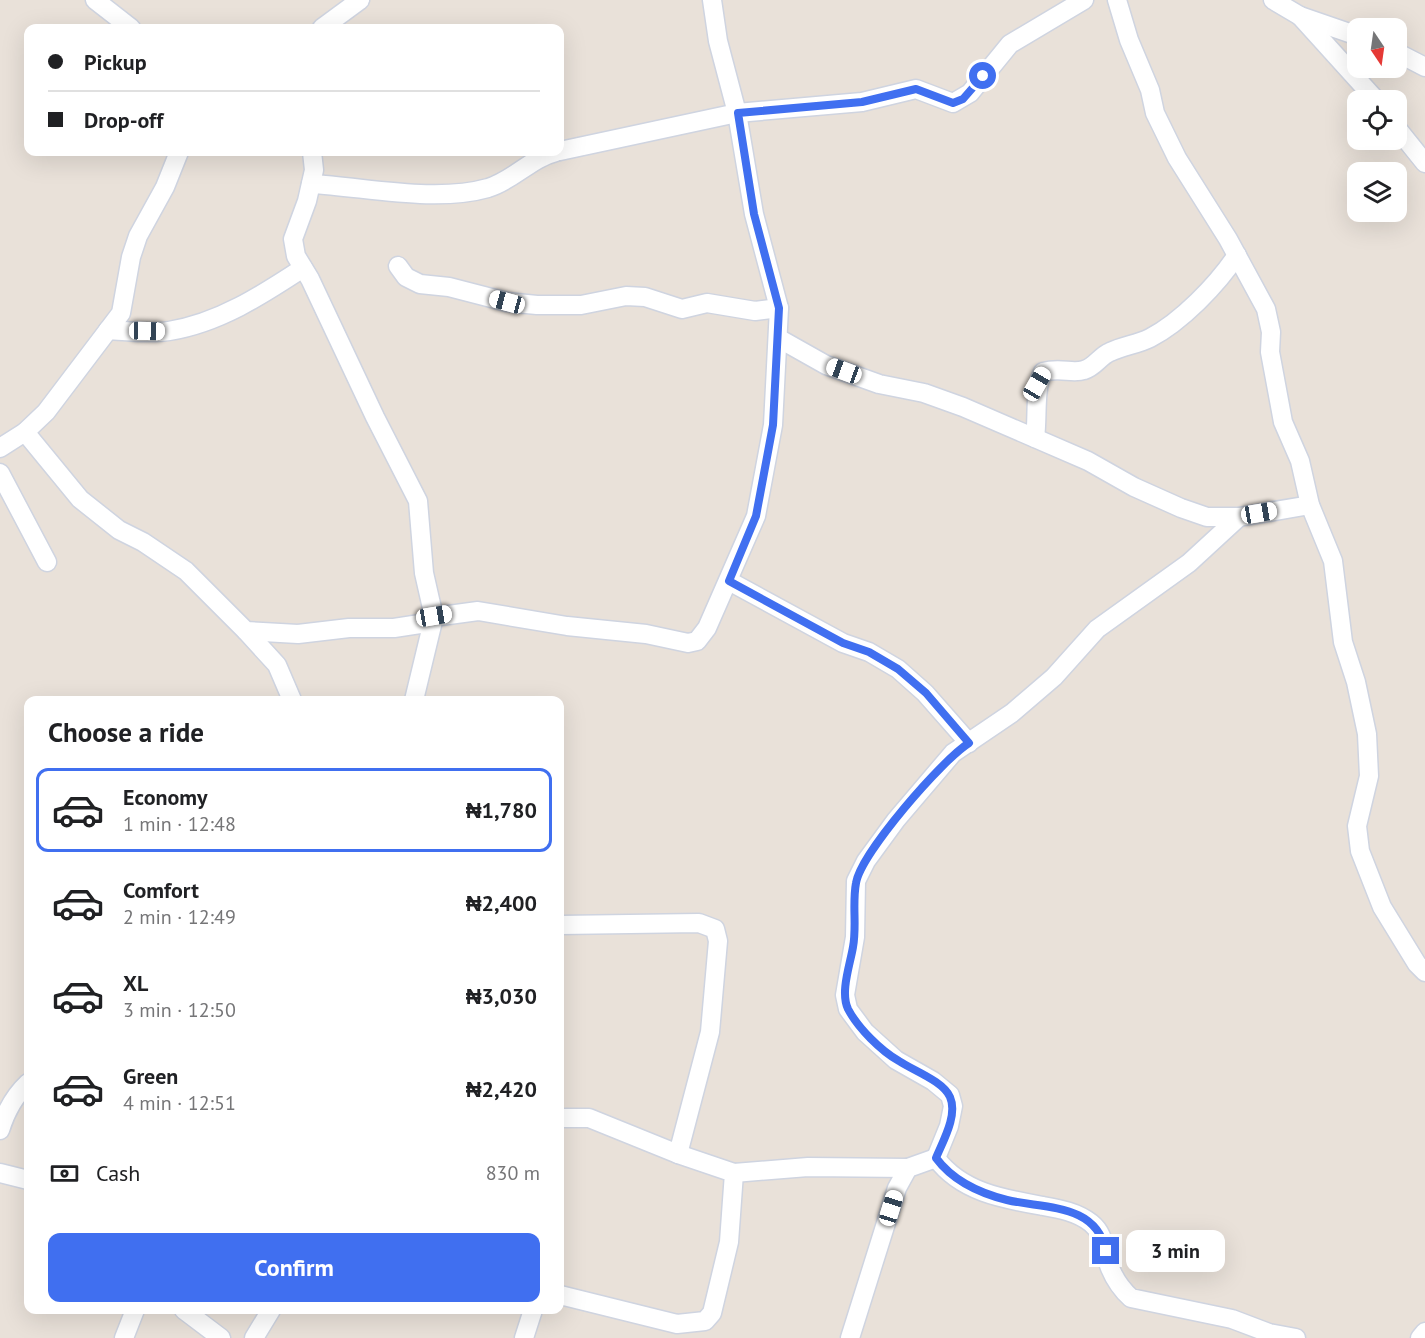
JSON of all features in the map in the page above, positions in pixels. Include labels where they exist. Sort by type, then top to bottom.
[{"type":"street","points":[[95,0],[126,24]]},
{"type":"street","points":[[327,24],[360,0]]},
{"type":"street","points":[[246,631],[298,633],[349,628],[394,628],[420,624],[434,616],[478,611],[567,626],[645,634],[688,644],[697,641],[707,628],[756,516],[773,425],[779,308],[754,214],[738,113],[718,41],[712,0]]},
{"type":"street","points":[[564,150],[738,113],[862,102],[916,89],[953,103],[970,93],[1010,44],[1084,0]]},
{"type":"street","points":[[1117,0],[1129,40],[1150,90],[1155,113],[1182,167],[1237,255],[1266,309],[1271,332],[1270,352],[1283,422],[1300,461],[1310,506],[1333,561],[1343,642],[1356,682],[1367,734],[1370,776],[1357,826],[1360,850],[1382,907],[1406,947],[1425,972]]},
{"type":"street","points":[[1273,0],[1300,16],[1347,32]]},
{"type":"street","points":[[1300,16],[1367,90]]},
{"type":"street","points":[[1407,58],[1425,67]]},
{"type":"street","points":[[1407,141],[1425,163]]},
{"type":"street","points":[[0,448],[26,432],[61,394],[122,313],[131,257],[138,236],[165,187],[177,156]]},
{"type":"street","points":[[312,156],[314,171],[311,184],[293,239],[296,256],[418,501],[421,514],[424,573],[434,616],[415,696]]},
{"type":"street","points":[[311,184],[462,194],[490,187],[515,177],[542,156]]},
{"type":"street","points":[[1035,438],[1039,411],[1037,384],[1043,372],[1057,368],[1082,371],[1093,366],[1108,352],[1149,338],[1201,298],[1226,272],[1237,255]]},
{"type":"street","points":[[398,266],[406,277],[420,284],[449,287],[507,302],[581,305],[626,296],[645,297],[682,309],[707,303],[755,311],[779,308]]},
{"type":"street","points":[[108,330],[167,332],[195,325],[233,310],[303,268]]},
{"type":"street","points":[[778,339],[826,365],[879,384],[924,393],[1035,438],[1088,461],[1134,487],[1207,517],[1239,517],[1310,506]]},
{"type":"street","points":[[26,432],[80,499],[119,530],[186,571],[277,665],[290,696]]},
{"type":"street","points":[[0,473],[47,562]]},
{"type":"street","points":[[564,1118],[589,1118],[678,1154],[734,1173],[808,1167],[908,1168],[936,1158],[949,1126],[953,1106],[950,1095],[933,1081],[896,1060],[865,1032],[848,1009],[845,995],[855,937],[856,881],[866,861],[896,820],[953,753],[1012,713],[1054,678],[1097,629],[1189,563],[1239,517]]},
{"type":"street","points":[[729,581],[843,643],[869,652],[898,669],[926,693],[969,743]]},
{"type":"street","points":[[564,925],[699,923],[715,929],[718,941],[717,967],[710,1032],[678,1154]]},
{"type":"street","points":[[0,1130],[6,1112],[24,1087]]},
{"type":"street","points":[[936,1158],[946,1171],[963,1184],[1006,1199],[1077,1214],[1092,1223],[1103,1236],[1109,1266],[1119,1287],[1131,1298],[1232,1319],[1269,1333],[1296,1338]]},
{"type":"street","points":[[850,1338],[897,1188],[908,1168]]},
{"type":"street","points":[[0,1173],[24,1179]]},
{"type":"street","points":[[564,1296],[677,1324],[705,1321],[712,1313],[716,1302],[729,1242],[734,1173]]},
{"type":"street","points":[[124,1338],[133,1314]]},
{"type":"street","points":[[189,1314],[221,1338]]},
{"type":"street","points":[[254,1338],[269,1314]]},
{"type":"street","points":[[524,1338],[532,1314]]},
{"type":"street","points":[[1420,1338],[1425,1332]]},
{"type":"route","points":[[983,76],[970,93],[953,103],[916,89],[862,102],[738,113],[754,214],[779,308],[773,425],[756,516],[729,581],[843,643],[869,652],[898,669],[926,693],[969,743],[953,753],[896,820],[866,861],[856,881],[855,937],[845,995],[848,1009],[865,1032],[896,1060],[933,1081],[950,1095],[953,1106],[949,1126],[936,1158],[946,1171],[963,1184],[1006,1199],[1077,1214],[1092,1223],[1103,1236],[1106,1251]]}]
